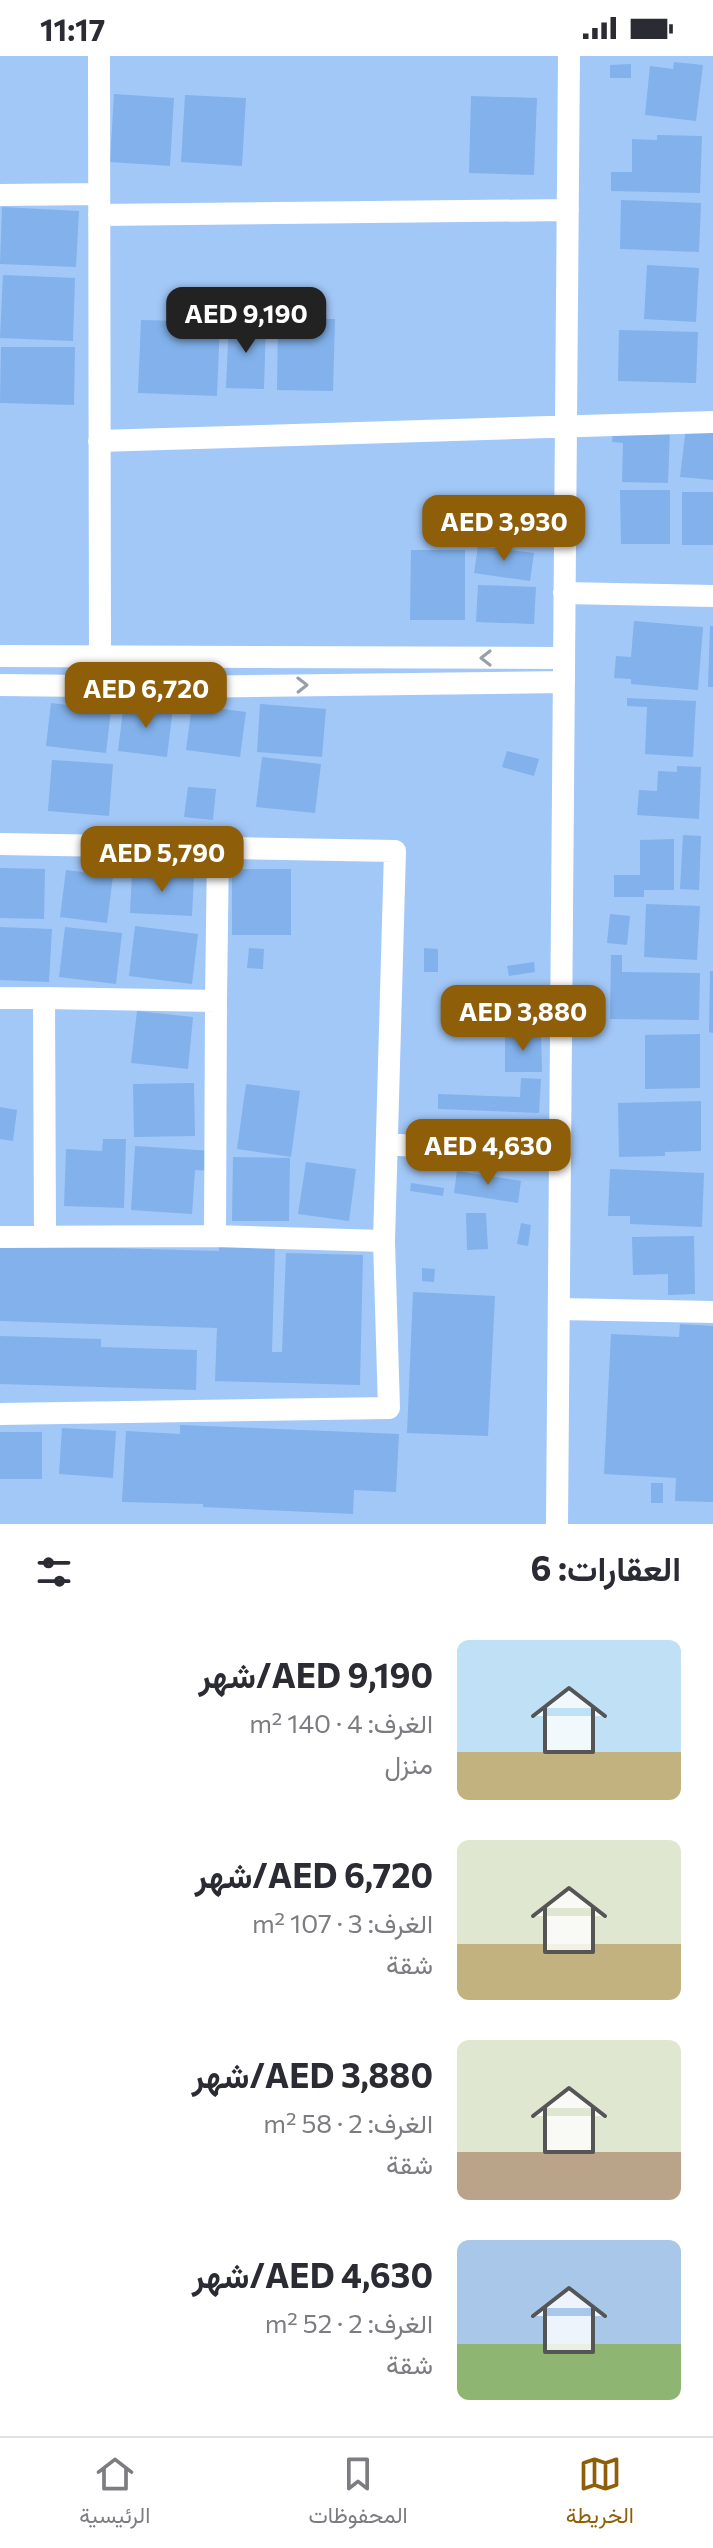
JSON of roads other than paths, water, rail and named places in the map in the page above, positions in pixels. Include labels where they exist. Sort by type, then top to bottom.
[{"type":"street","points":[[99,56],[100,657]]},
{"type":"street","points":[[557,1524],[569,56]]},
{"type":"street","points":[[0,195],[99,204],[568,210]]},
{"type":"street","points":[[99,441],[713,422]]},
{"type":"street","points":[[564,593],[713,596]]},
{"type":"street","points":[[0,656],[564,658]]},
{"type":"street","points":[[0,685],[173,687],[564,682]]},
{"type":"street","points":[[0,844],[395,851],[384,1241],[389,1408],[0,1414]]},
{"type":"street","points":[[215,1236],[218,848]]},
{"type":"street","points":[[0,998],[216,1001]]},
{"type":"street","points":[[44,998],[45,1237]]},
{"type":"street","points":[[387,1144],[560,1157]]},
{"type":"street","points":[[0,1237],[215,1236],[384,1241]]},
{"type":"street","points":[[559,1309],[713,1312]]}]
